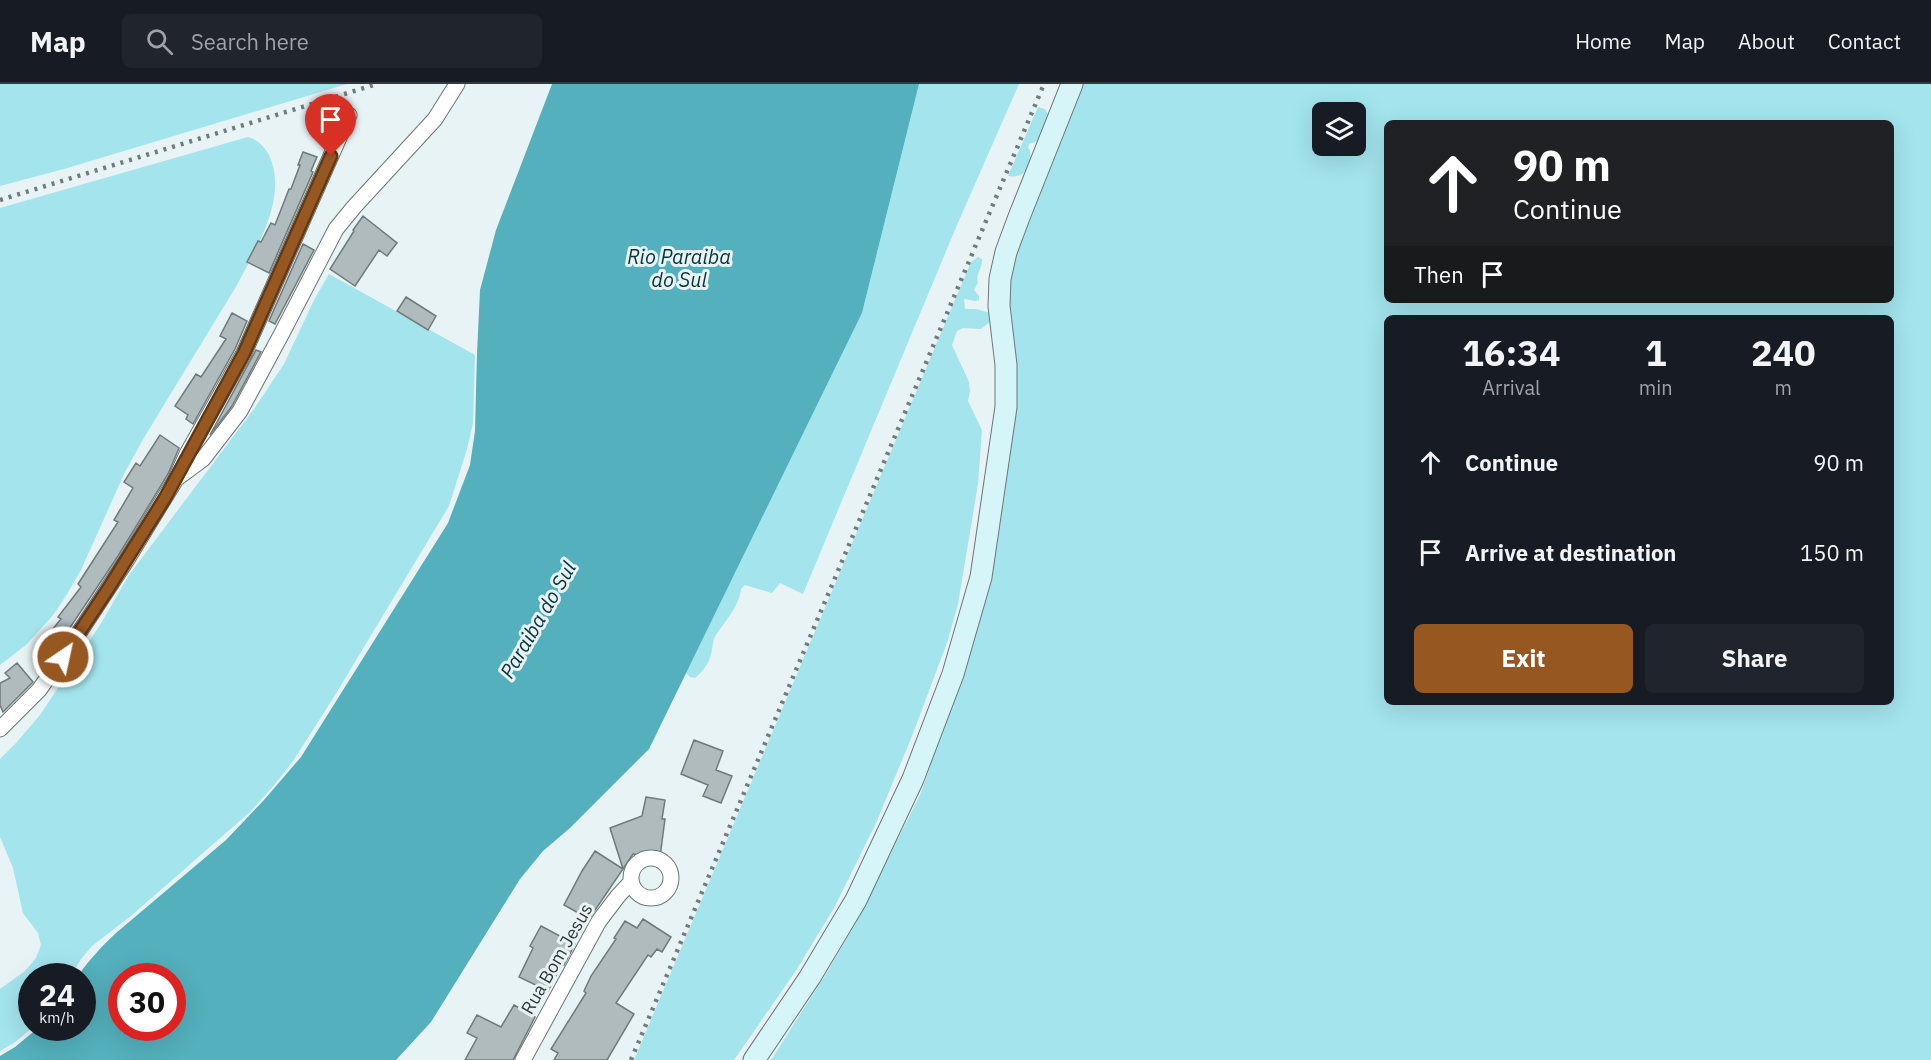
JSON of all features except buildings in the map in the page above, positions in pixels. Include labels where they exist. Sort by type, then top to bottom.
[{"type":"street","points":[[176,479],[203,459],[240,411],[336,230],[435,118],[457,84]]},
{"type":"street","points":[[754,1060],[810,977],[856,900],[913,779],[953,674],[981,577],[1006,406],[1006,365],[999,306],[1000,279],[1006,252],[1072,84]]},
{"type":"street","points":[[0,729],[39,690],[71,645],[176,479],[187,454],[244,353],[349,115]]},
{"type":"street","name":"Rua Bom Jesus","points":[[522,1060],[599,921],[631,882]]},
{"type":"shaded area","points":[[0,84],[347,84],[0,186]]},
{"type":"shaded area","points":[[919,84],[1019,84],[957,225],[803,594],[780,583],[772,593],[745,585],[741,589],[735,608],[715,637],[707,664],[695,678],[690,677],[686,673],[862,313]]},
{"type":"shaded area","points":[[1083,84],[1931,84],[1931,1060],[771,1060],[854,926],[920,795],[963,671],[990,580],[1016,415],[1008,300],[1011,269]]},
{"type":"shaded area","points":[[1038,107],[1045,109],[1050,118],[1040,140],[1029,144],[1029,166],[1019,175],[1008,176]]},
{"type":"shaded area","points":[[248,137],[265,149],[274,171],[273,205],[261,239],[237,285],[125,472],[81,570],[67,594],[54,614],[26,645],[0,665],[0,208]]},
{"type":"shaded area","points":[[978,257],[982,259],[982,262],[978,283],[974,290],[979,300],[964,299],[965,309],[990,313],[991,321],[981,329],[963,328],[957,331],[952,345],[969,382],[968,401],[982,430],[978,484],[958,604],[948,640],[877,821],[834,908],[795,972],[734,1060],[634,1060],[971,262]]},
{"type":"shaded area","points":[[329,274],[475,355],[473,423],[449,506],[293,761],[250,812],[132,915],[92,946],[79,963],[32,963],[41,945],[38,933],[23,913],[13,868],[0,837],[0,759],[40,715],[100,625],[129,575],[254,409],[284,364]]},
{"type":"shaded area","points":[[18,976],[18,1040],[0,1051],[0,989]]},
{"type":"water","name":"Rio Paraiba do Sul","points":[[552,84],[919,84],[862,313],[649,749],[570,828],[543,851],[520,879],[431,1022],[396,1060],[0,1060],[0,1056],[22,1041],[96,1041],[96,963],[88,963],[116,933],[226,840],[301,757],[448,523],[470,465],[475,431],[480,290],[496,230]]},
{"type":"railway","points":[[0,200],[377,84]]},
{"type":"railway","points":[[631,1060],[1044,84]]},
{"type":"route","points":[[63,657],[165,498],[244,353],[331,156]]},
{"type":"water label","name":"Paraiba do Sul","points":[[538,620]]}]
